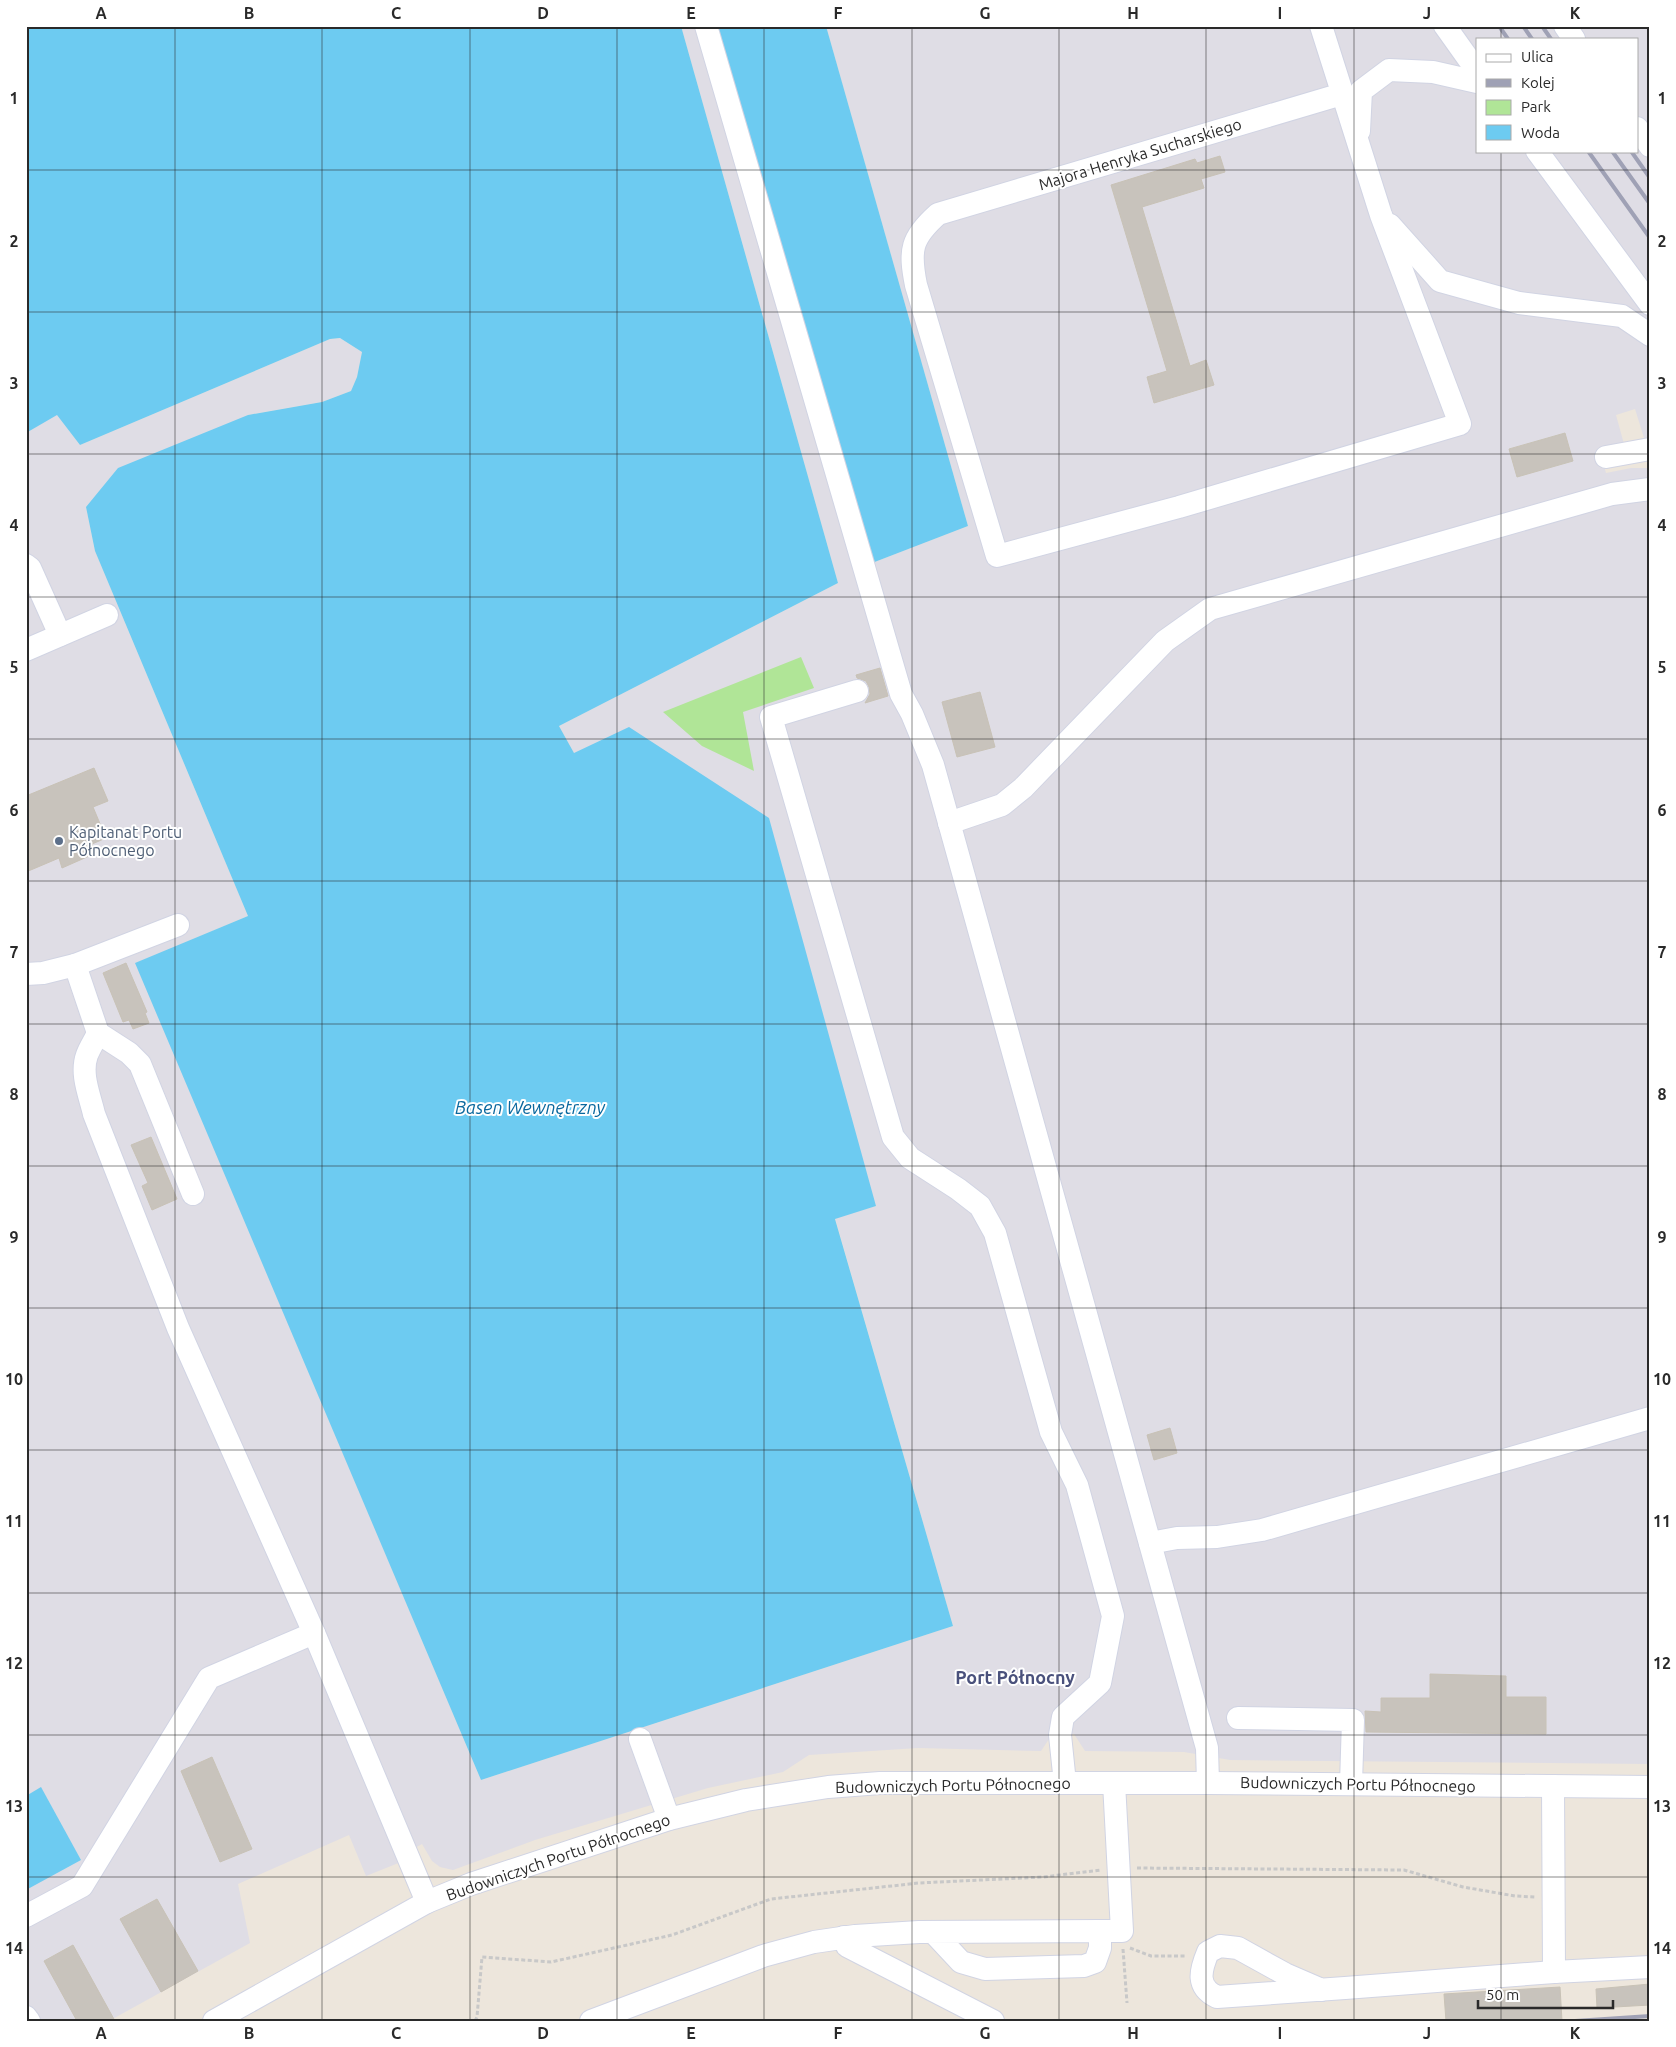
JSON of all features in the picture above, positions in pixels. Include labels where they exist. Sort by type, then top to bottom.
[{"type":"street","points":[[706,26],[902,694],[933,765],[1207,1748],[1208,1783]]},
{"type":"street","points":[[1321,26],[1381,215],[1440,281],[1519,303],[1622,316],[1650,335]]},
{"type":"street","points":[[1445,26],[1476,70]]},
{"type":"street","points":[[1565,26],[1573,38]]},
{"type":"street","points":[[1359,146],[1361,91],[1390,70],[1433,72],[1476,82]]},
{"type":"street","name":"Majora Henryka Sucharskiego","points":[[1342,94],[938,214],[922,228],[914,244],[911,262],[916,285],[997,556],[1179,507],[1460,424],[1381,215]]},
{"type":"street","points":[[1638,129],[1650,146]]},
{"type":"street","points":[[1538,152],[1650,304]]},
{"type":"street","points":[[1606,457],[1650,449]]},
{"type":"street","points":[[949,823],[1002,805],[1016,794],[1165,641],[1210,609],[1612,494],[1650,489]]},
{"type":"street","points":[[26,565],[30,568],[60,635]]},
{"type":"street","points":[[26,650],[107,615]]},
{"type":"street","points":[[857,691],[771,717],[893,1137],[910,1158],[958,1189],[980,1206],[995,1233],[1051,1432],[1077,1485],[1113,1616],[1100,1683],[1063,1717],[1060,1735],[1065,1783]]},
{"type":"street","points":[[26,974],[75,965],[178,925]]},
{"type":"street","points":[[75,965],[98,1033],[130,1052],[140,1064],[193,1194]]},
{"type":"street","points":[[98,1033],[87,1054],[85,1065],[86,1081],[94,1114],[178,1328],[314,1633],[427,1902]]},
{"type":"street","points":[[1150,1543],[1177,1538],[1217,1537],[1262,1530],[1650,1418]]},
{"type":"street","points":[[26,1916],[82,1886],[209,1678],[314,1633]]},
{"type":"street","points":[[1238,1718],[1352,1720],[1351,1784]]},
{"type":"street","points":[[640,1739],[669,1819]]},
{"type":"street","name":"Budowniczych Portu Północnego","points":[[214,2021],[427,1902],[472,1884],[669,1819],[746,1800],[828,1787],[880,1783],[1208,1783],[1650,1787]]},
{"type":"street","points":[[591,2021],[763,1956],[814,1942],[844,1937],[933,1932],[1122,1931],[1114,1783]]},
{"type":"street","points":[[1553,1786],[1554,1972]]},
{"type":"street","points":[[933,1932],[961,1962],[985,1969],[1084,1966],[1095,1962],[1100,1948],[1100,1931]]},
{"type":"street","points":[[844,1937],[847,1946],[993,2021]]},
{"type":"street","points":[[1322,1990],[1285,1974],[1238,1948],[1220,1946],[1208,1952],[1202,1966],[1201,1980],[1208,1993],[1217,1997],[1322,1990],[1554,1972],[1650,1967]]},
{"type":"street","points":[[26,2017],[29,2021]]},
{"type":"path","points":[[475,2021],[477,2017],[482,1956],[551,1962],[672,1935],[771,1899],[919,1883],[1043,1877],[1118,1868],[1404,1870],[1463,1887],[1515,1896],[1554,1898]]},
{"type":"path","points":[[1126,2003],[1123,1946],[1151,1956],[1188,1956]]},
{"type":"shaded area","name":"Port Północny","points":[[681,26],[717,26],[872,563],[968,526],[826,26],[1650,26],[1650,439],[1645,441],[1635,409],[1616,415],[1624,444],[1600,452],[1606,473],[1631,468],[1650,468],[1650,1764],[1230,1760],[1184,1752],[1085,1751],[1074,1734],[1051,1736],[1041,1751],[918,1748],[809,1755],[783,1772],[708,1788],[535,1840],[453,1870],[440,1867],[432,1861],[422,1844],[406,1853],[401,1862],[366,1876],[349,1835],[238,1884],[250,1943],[109,2021],[26,2021],[26,433],[57,414],[80,445],[330,339],[340,338],[362,352],[357,377],[351,391],[322,402],[248,415],[86,507],[95,551],[248,916],[136,963],[481,1780],[953,1626],[835,1218],[876,1206],[574,753],[559,726],[838,583]]},
{"type":"green space","points":[[801,657],[814,688],[743,712],[754,771],[702,746],[663,712]]},
{"type":"water","name":"Basen Wewnętrzny","points":[[26,26],[681,26],[838,583],[559,726],[574,753],[629,727],[769,818],[876,1206],[835,1219],[953,1626],[481,1780],[135,963],[248,916],[95,551],[86,507],[118,468],[248,415],[322,402],[351,391],[357,377],[362,352],[340,338],[330,339],[80,445],[57,415],[26,433]]},
{"type":"water","points":[[717,26],[826,26],[968,526],[872,563]]},
{"type":"water","points":[[41,1787],[81,1860],[26,1890],[26,1796]]},
{"type":"building","points":[[1220,156],[1225,172],[1201,179],[1204,188],[1142,207],[1190,366],[1206,360],[1214,385],[1154,403],[1147,377],[1167,371],[1111,185],[1195,159],[1197,163]]},
{"type":"building","points":[[1565,433],[1573,461],[1517,477],[1509,449]]},
{"type":"building","points":[[880,668],[888,696],[865,703],[870,694],[869,687],[866,681],[857,678],[856,675]]},
{"type":"building","points":[[980,692],[995,747],[957,757],[942,702]]},
{"type":"building","points":[[94,768],[108,801],[93,807],[106,838],[92,844],[96,853],[62,868],[59,858],[26,872],[26,796]]},
{"type":"building","points":[[126,963],[147,1012],[145,1013],[149,1023],[133,1029],[129,1020],[123,1022],[103,973]]},
{"type":"building","points":[[151,1137],[177,1199],[152,1210],[142,1186],[148,1183],[131,1145]]},
{"type":"building","points":[[1170,1428],[1177,1453],[1154,1460],[1147,1435]]},
{"type":"building","points":[[1430,1674],[1506,1676],[1506,1697],[1546,1697],[1546,1734],[1366,1732],[1365,1711],[1381,1712],[1381,1698],[1430,1698]]},
{"type":"building","points":[[212,1757],[252,1849],[220,1862],[181,1771]]},
{"type":"building","points":[[157,1899],[198,1971],[161,1992],[120,1919]]},
{"type":"building","points":[[73,1945],[115,2021],[77,2021],[44,1961]]},
{"type":"building","points":[[1650,1984],[1650,2005],[1597,2008],[1596,1989]]},
{"type":"building","points":[[1560,1987],[1562,2021],[1446,2021],[1444,1994]]},
{"type":"railway","points":[[1499,26],[1507,38]]},
{"type":"railway","points":[[1523,26],[1531,38]]},
{"type":"railway","points":[[1542,26],[1550,38]]},
{"type":"railway","points":[[1589,152],[1650,238]]},
{"type":"railway","points":[[1613,152],[1650,204]]},
{"type":"railway","points":[[1632,152],[1650,178]]},
{"type":"railway","points":[[1575,2021],[1650,2016]]},
{"type":"place","name":"Kapitanat Portu Północnego","points":[[59,841]]},
{"type":"district","name":"Port Północny","points":[[1015,1677]]}]
